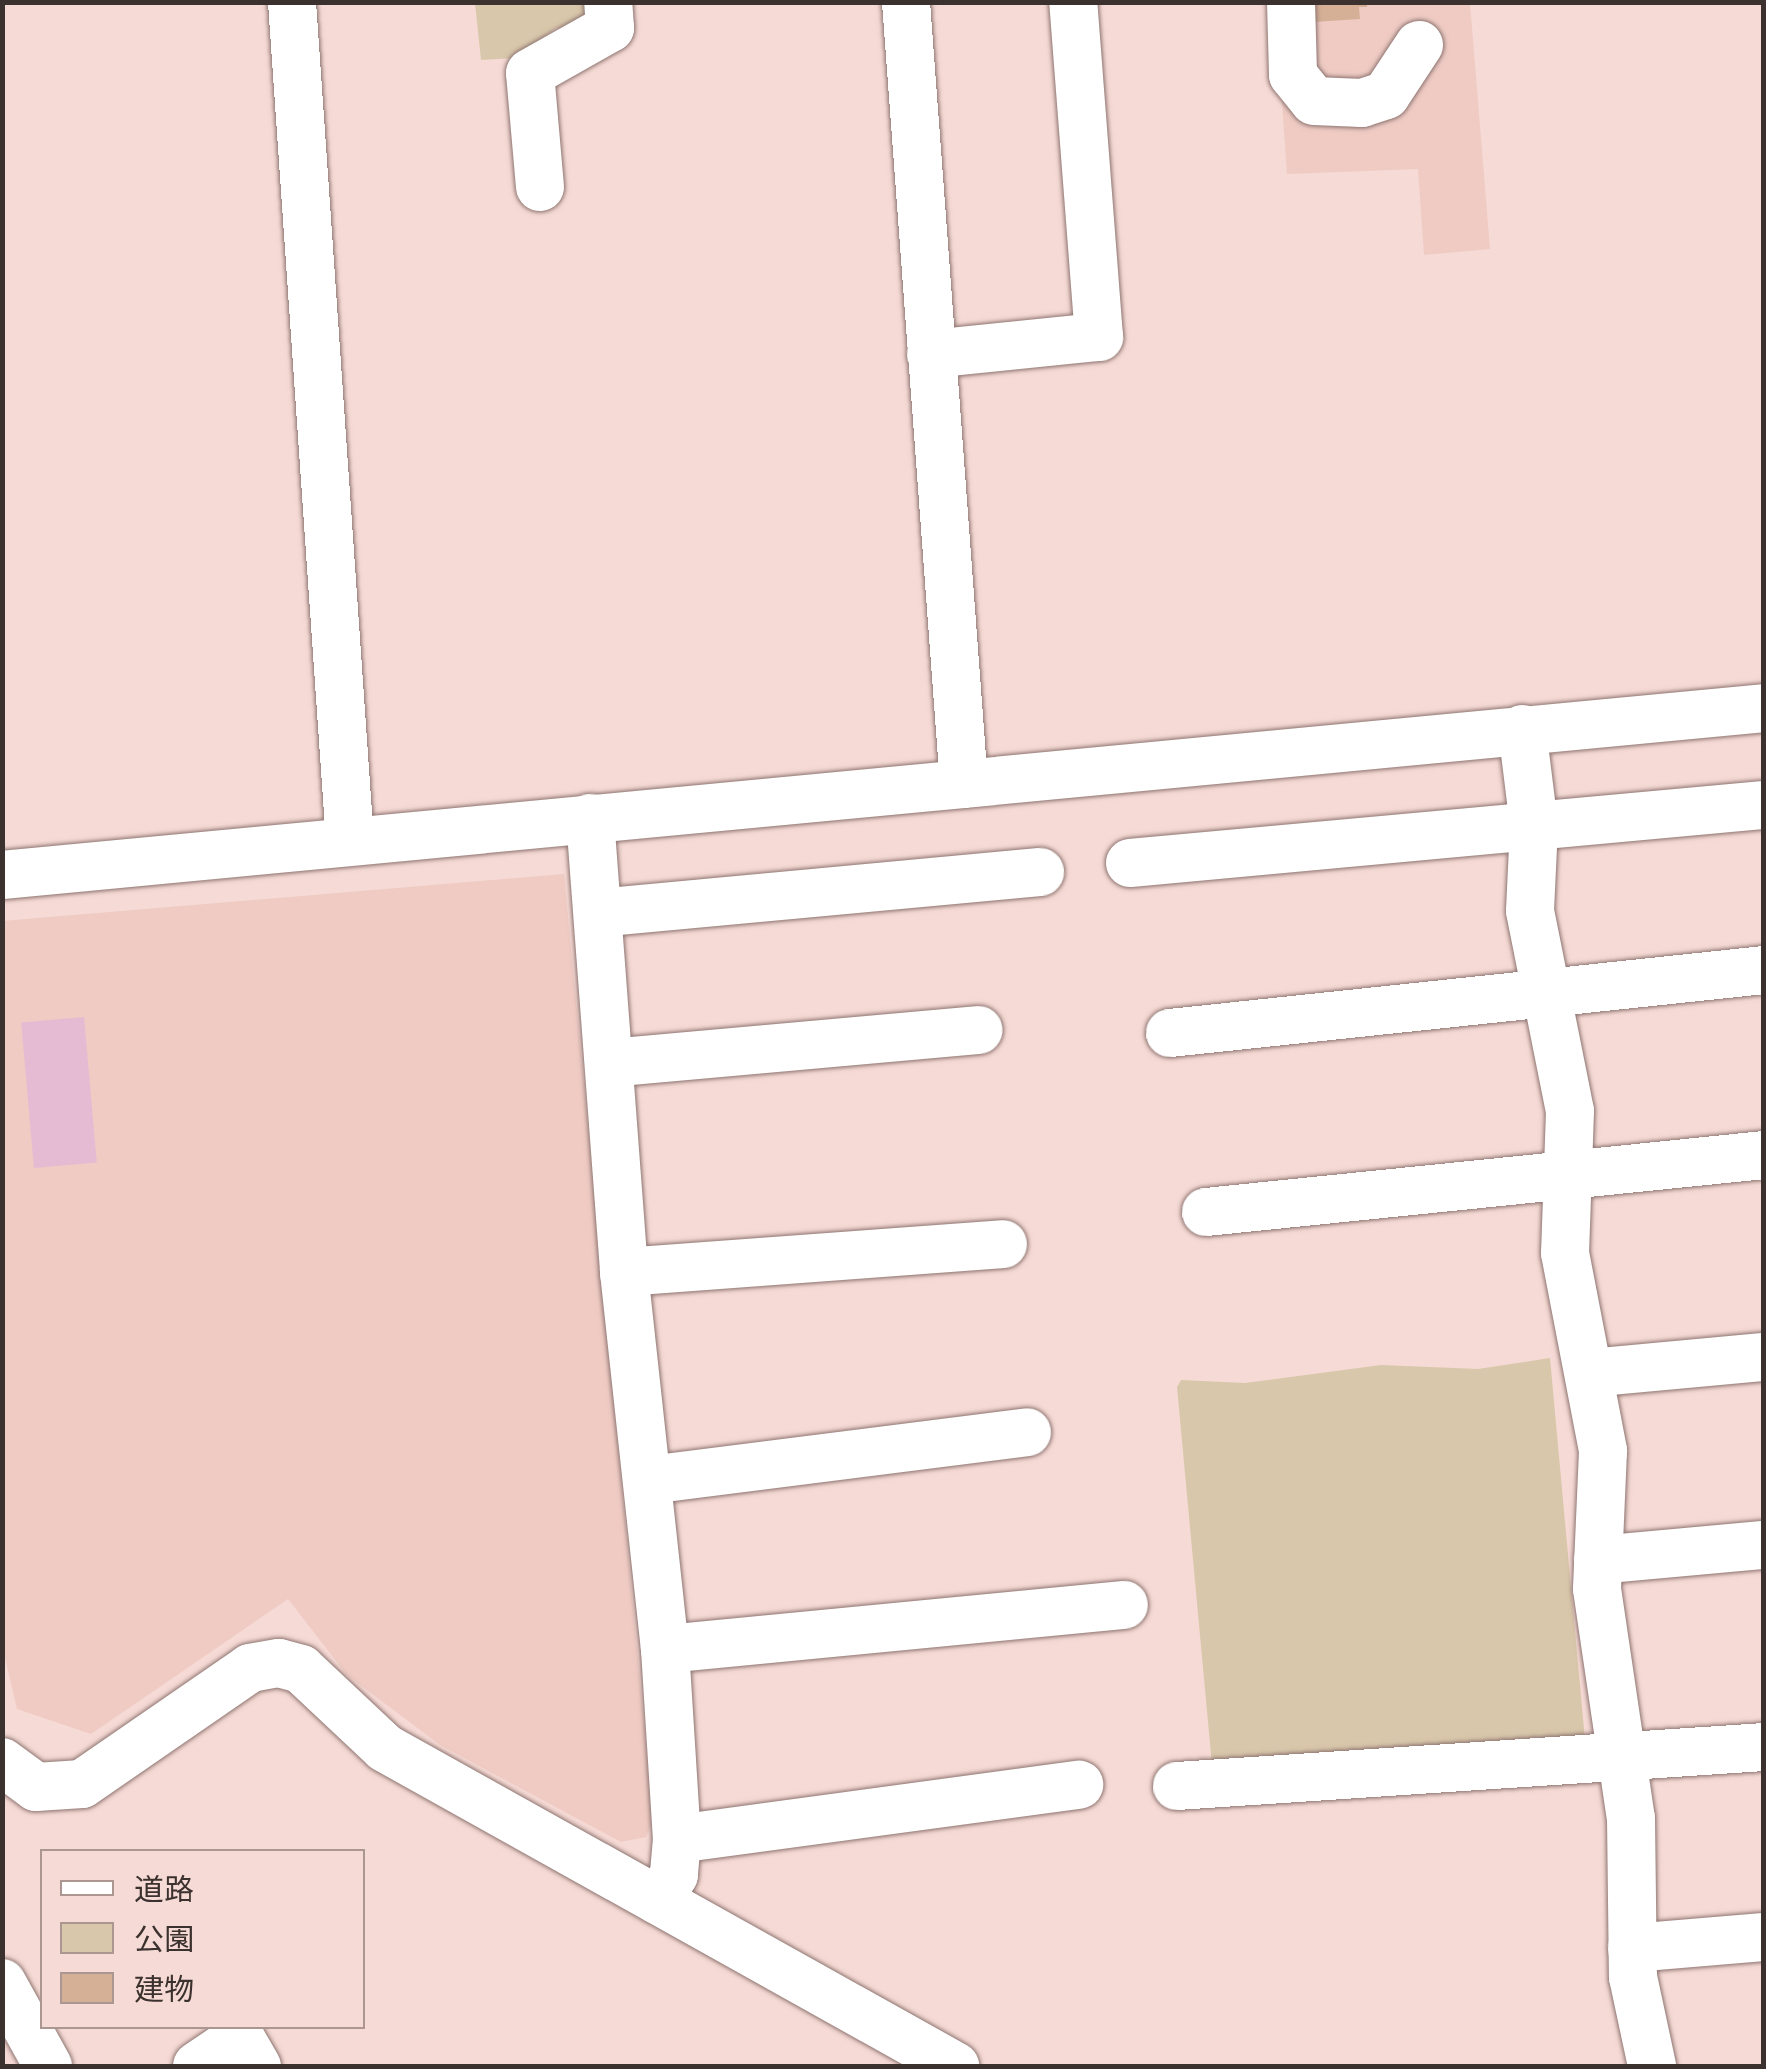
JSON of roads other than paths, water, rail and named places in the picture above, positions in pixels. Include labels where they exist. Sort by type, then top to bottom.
[{"type":"street","points":[[292,2],[350,841]]},
{"type":"street","points":[[540,187],[530,73],[610,28],[608,2]]},
{"type":"street","points":[[906,2],[964,784]]},
{"type":"street","points":[[932,354],[1100,336],[1073,2]]},
{"type":"street","points":[[1291,2],[1293,76],[1314,101],[1362,104],[1386,96],[1419,45]]},
{"type":"street","points":[[2,875],[1764,708]]},
{"type":"street","points":[[1522,728],[1534,826],[1528,896],[1566,1075],[1569,1172],[1565,1253],[1603,1450],[1598,1560],[1601,1631],[1623,1754],[1632,1948],[1652,2066]]},
{"type":"street","points":[[1130,863],[1764,804]]},
{"type":"street","points":[[590,818],[624,1272],[666,1649],[677,1839],[674,1874],[658,1900]]},
{"type":"street","points":[[598,913],[1040,872]]},
{"type":"street","points":[[1170,1033],[1764,970]]},
{"type":"street","points":[[609,1064],[979,1030]]},
{"type":"street","points":[[1206,1212],[1764,1155]]},
{"type":"street","points":[[624,1272],[1002,1244]]},
{"type":"street","points":[[1590,1372],[1764,1357]]},
{"type":"street","points":[[649,1480],[1026,1432]]},
{"type":"street","points":[[1598,1560],[1764,1545]]},
{"type":"street","points":[[666,1649],[1124,1605]]},
{"type":"street","points":[[2,1762],[36,1788],[82,1784],[250,1668],[278,1663],[301,1670],[385,1748],[955,2066]]},
{"type":"street","points":[[1178,1786],[1764,1747]]},
{"type":"street","points":[[677,1839],[1078,1785]]},
{"type":"street","points":[[1632,1948],[1764,1937]]},
{"type":"street","points":[[3,1984],[48,2066]]},
{"type":"street","points":[[197,2066],[240,2037],[258,2066]]}]
